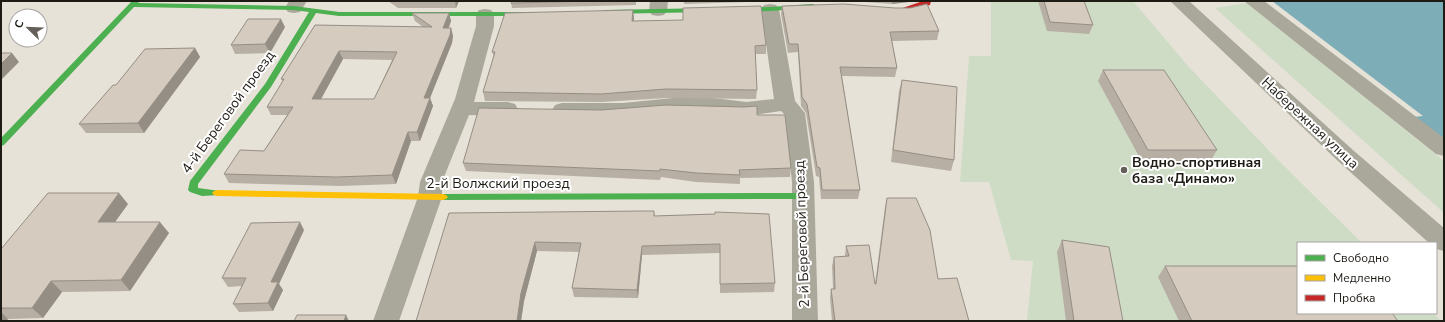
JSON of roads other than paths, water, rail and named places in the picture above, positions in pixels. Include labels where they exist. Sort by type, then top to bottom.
[{"type":"street","name":"Набережная улица","points":[[1179,1],[1346,156],[1444,242]]},
{"type":"street","points":[[1254,1],[1444,149]]},
{"type":"street","points":[[886,12],[917,7],[927,2]]},
{"type":"street","points":[[1,143],[135,3],[296,5],[314,10],[339,14],[481,10],[547,14]]},
{"type":"street","points":[[595,13],[658,6],[770,9],[820,6]]},
{"type":"street","name":"2-й Береговой проезд","points":[[770,9],[785,103],[795,113],[804,196],[805,321]]},
{"type":"street","name":"4-й Береговой проезд","points":[[193,190],[192,183],[268,85],[314,10]]},
{"type":"street","points":[[386,321],[430,197],[431,182],[461,108],[485,26],[481,10]]},
{"type":"street","points":[[461,108],[623,110],[673,105],[713,105],[747,109],[785,103]]},
{"type":"street","name":"2-й Волжский проезд","points":[[193,190],[202,193],[430,197],[804,196]]},
{"type":"water","points":[[1272,1],[1444,1],[1444,140],[1414,117],[1423,116]]},
{"type":"place","name":"Водно-спортивная база «Динамо»","points":[[1124,170]]}]
